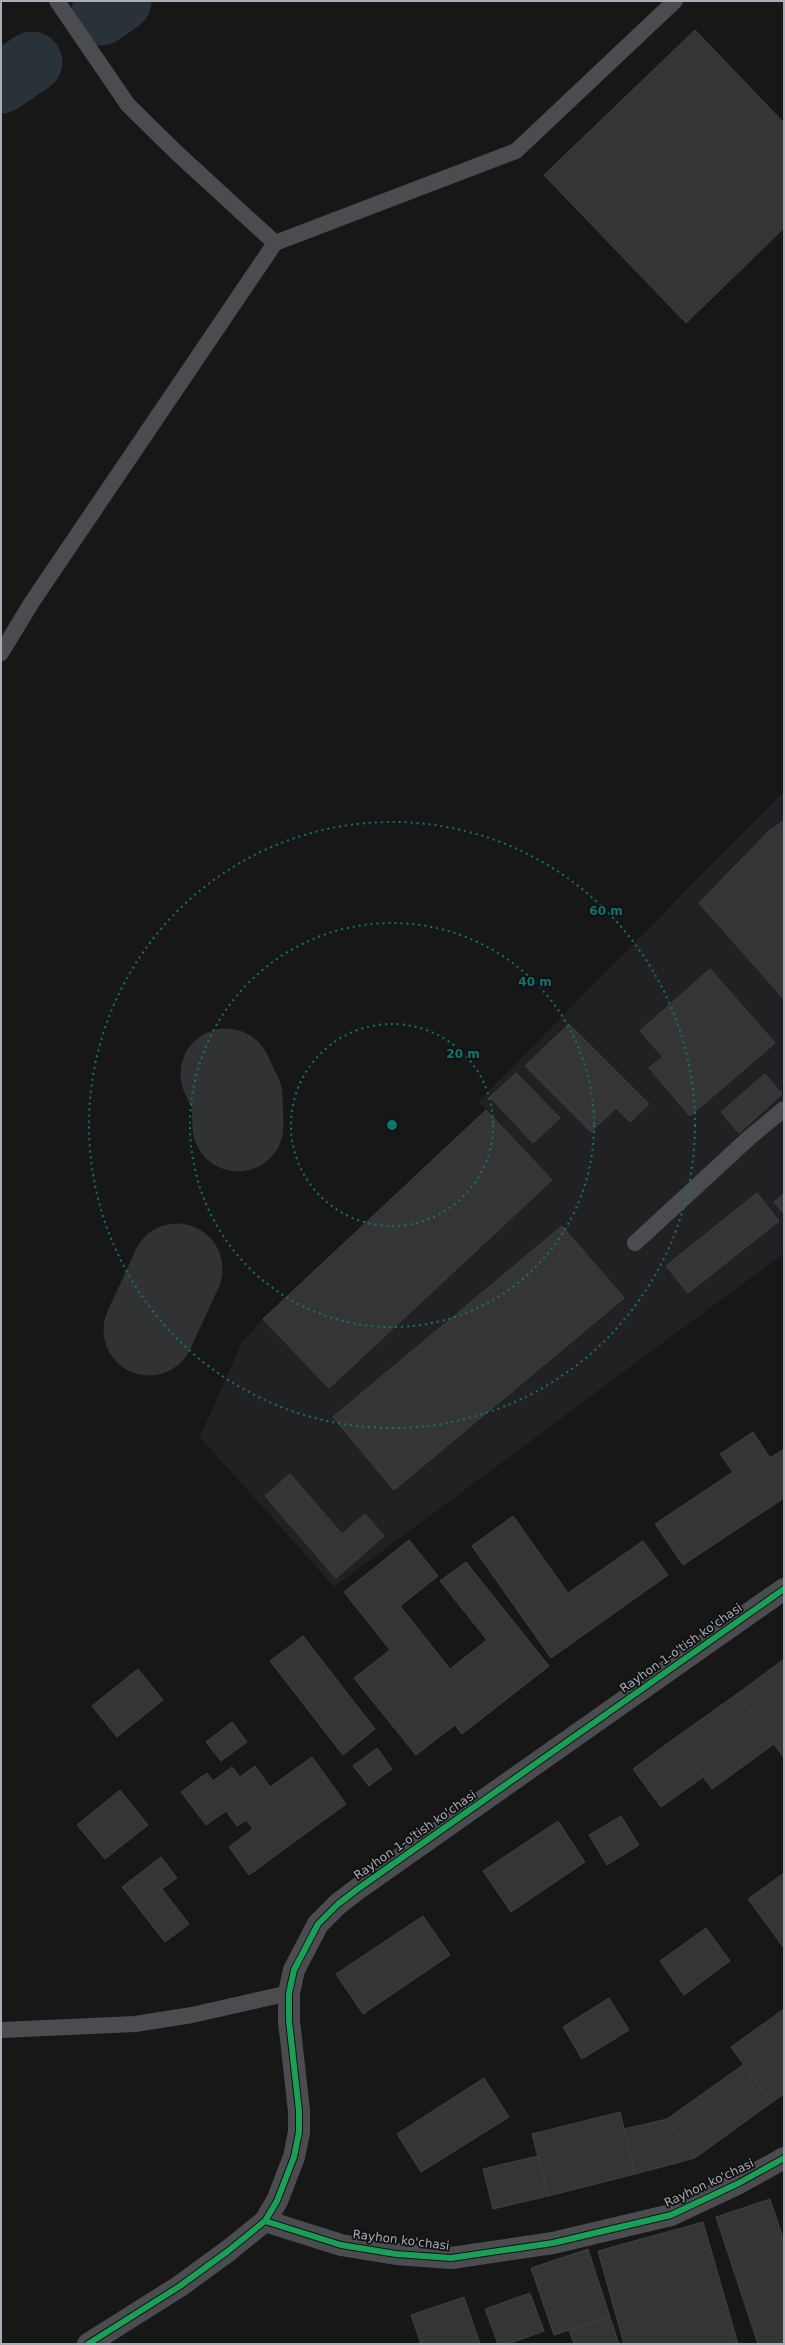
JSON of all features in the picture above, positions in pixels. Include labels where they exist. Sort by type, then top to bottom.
[{"type":"street","name":"Rayhon 1-o'tish ko'chasi","points":[[265,2221],[287,2179],[299,2132],[289,1993],[294,1970],[318,1924],[338,1904],[784,1589]]},
{"type":"street","name":"Rayhon ko'chasi","points":[[265,2221],[341,2244],[396,2254],[451,2258],[553,2243],[671,2215],[739,2183],[784,2158]]},
{"type":"street","points":[[88,2344],[180,2286],[228,2251],[265,2221]]},
{"type":"lane","points":[[1,653],[36,595],[275,242],[516,151],[675,1]]},
{"type":"lane","points":[[59,4],[128,105],[177,153],[275,242]]},
{"type":"lane","points":[[635,1243],[749,1138],[784,1108]]},
{"type":"lane","points":[[1,2030],[135,2024],[192,2015],[289,1993]]},
{"type":"shaded area","points":[[784,791],[784,1253],[334,1587],[200,1437],[242,1342],[263,1319],[486,1110],[478,1102]]},
{"type":"building","points":[[695,30],[784,123],[784,228],[686,323],[544,175]]},
{"type":"building","points":[[784,821],[784,999],[699,903],[770,830]]},
{"type":"building","points":[[710,969],[775,1043],[690,1116],[649,1068],[663,1057],[640,1031]]},
{"type":"building","points":[[569,1024],[649,1104],[630,1122],[616,1108],[591,1132],[525,1066]]},
{"type":"building","points":[[516,1073],[560,1118],[533,1143],[490,1097]]},
{"type":"building","points":[[765,1074],[782,1094],[739,1133],[721,1112]]},
{"type":"building","points":[[486,1110],[552,1180],[329,1388],[263,1319]]},
{"type":"building","points":[[757,1193],[779,1221],[688,1293],[666,1266]]},
{"type":"building","points":[[784,1194],[784,1214],[774,1202]]},
{"type":"building","points":[[562,1226],[624,1298],[394,1490],[333,1417]]},
{"type":"building","points":[[753,1432],[770,1458],[784,1449],[784,1498],[683,1565],[655,1524],[733,1472],[720,1454]]},
{"type":"building","points":[[290,1474],[342,1534],[365,1514],[384,1536],[336,1578],[265,1496]]},
{"type":"building","points":[[513,1516],[568,1593],[643,1541],[668,1575],[551,1658],[472,1546]]},
{"type":"building","points":[[409,1540],[438,1576],[400,1606],[450,1669],[487,1640],[440,1581],[466,1562],[549,1666],[462,1734],[455,1725],[416,1755],[354,1678],[390,1650],[344,1592]]},
{"type":"building","points":[[303,1636],[375,1729],[343,1755],[270,1661]]},
{"type":"building","points":[[784,1659],[784,1758],[737,1694]]},
{"type":"building","points":[[138,1669],[163,1700],[117,1737],[92,1706]]},
{"type":"building","points":[[737,1694],[774,1744],[712,1789],[675,1738]]},
{"type":"building","points":[[232,1722],[247,1742],[221,1761],[206,1742]]},
{"type":"building","points":[[675,1738],[703,1777],[661,1807],[633,1769]]},
{"type":"building","points":[[377,1748],[392,1769],[369,1786],[353,1766]]},
{"type":"building","points":[[312,1757],[346,1804],[249,1875],[229,1847],[253,1829],[246,1820],[237,1826],[226,1811],[206,1825],[181,1792],[207,1773],[213,1781],[232,1767],[240,1777],[255,1766],[270,1787]]},
{"type":"building","points":[[120,1790],[148,1825],[105,1859],[77,1825]]},
{"type":"building","points":[[621,1816],[639,1845],[607,1865],[589,1835]]},
{"type":"building","points":[[558,1821],[585,1862],[511,1912],[483,1871]]},
{"type":"building","points":[[161,1857],[177,1878],[162,1889],[189,1924],[165,1942],[122,1887]]},
{"type":"building","points":[[784,1873],[784,1948],[748,1899]]},
{"type":"building","points":[[423,1916],[450,1955],[363,2014],[336,1974]]},
{"type":"building","points":[[706,1928],[730,1961],[684,1995],[660,1961]]},
{"type":"building","points":[[609,1998],[629,2030],[582,2059],[563,2027]]},
{"type":"building","points":[[784,2009],[784,2094],[771,2103],[731,2047]]},
{"type":"building","points":[[743,2065],[771,2103],[695,2158],[667,2119]]},
{"type":"building","points":[[484,2078],[509,2117],[421,2172],[397,2134]]},
{"type":"building","points":[[620,2112],[635,2174],[548,2196],[532,2134]]},
{"type":"building","points":[[667,2119],[695,2158],[635,2174],[624,2129]]},
{"type":"building","points":[[538,2156],[548,2196],[493,2209],[483,2169]]},
{"type":"building","points":[[770,2199],[784,2241],[784,2344],[758,2344],[716,2217]]},
{"type":"building","points":[[703,2222],[738,2344],[624,2344],[598,2251]]},
{"type":"building","points":[[588,2249],[610,2317],[554,2335],[531,2268]]},
{"type":"building","points":[[530,2293],[544,2331],[508,2344],[498,2344],[485,2309]]},
{"type":"building","points":[[464,2297],[480,2344],[421,2344],[411,2315]]},
{"type":"building","points":[[610,2317],[619,2344],[574,2344],[569,2330]]},
{"type":"waterway","points":[[101,15],[121,1]]},
{"type":"waterway","points":[[1,83],[32,62]]},
{"type":"taxiway","points":[[226,1074],[237,1097],[238,1126]]},
{"type":"taxiway","points":[[149,1330],[177,1269]]},
{"type":"cycle path","points":[[88,2344],[180,2286],[228,2251],[265,2221],[277,2201],[294,2157],[299,2132],[299,2111],[289,2021],[289,1993],[294,1970],[318,1924],[338,1904],[359,1888],[784,1589]]},
{"type":"cycle path","points":[[265,2221],[341,2245],[396,2254],[451,2258],[553,2243],[671,2215],[739,2183],[784,2158]]}]
